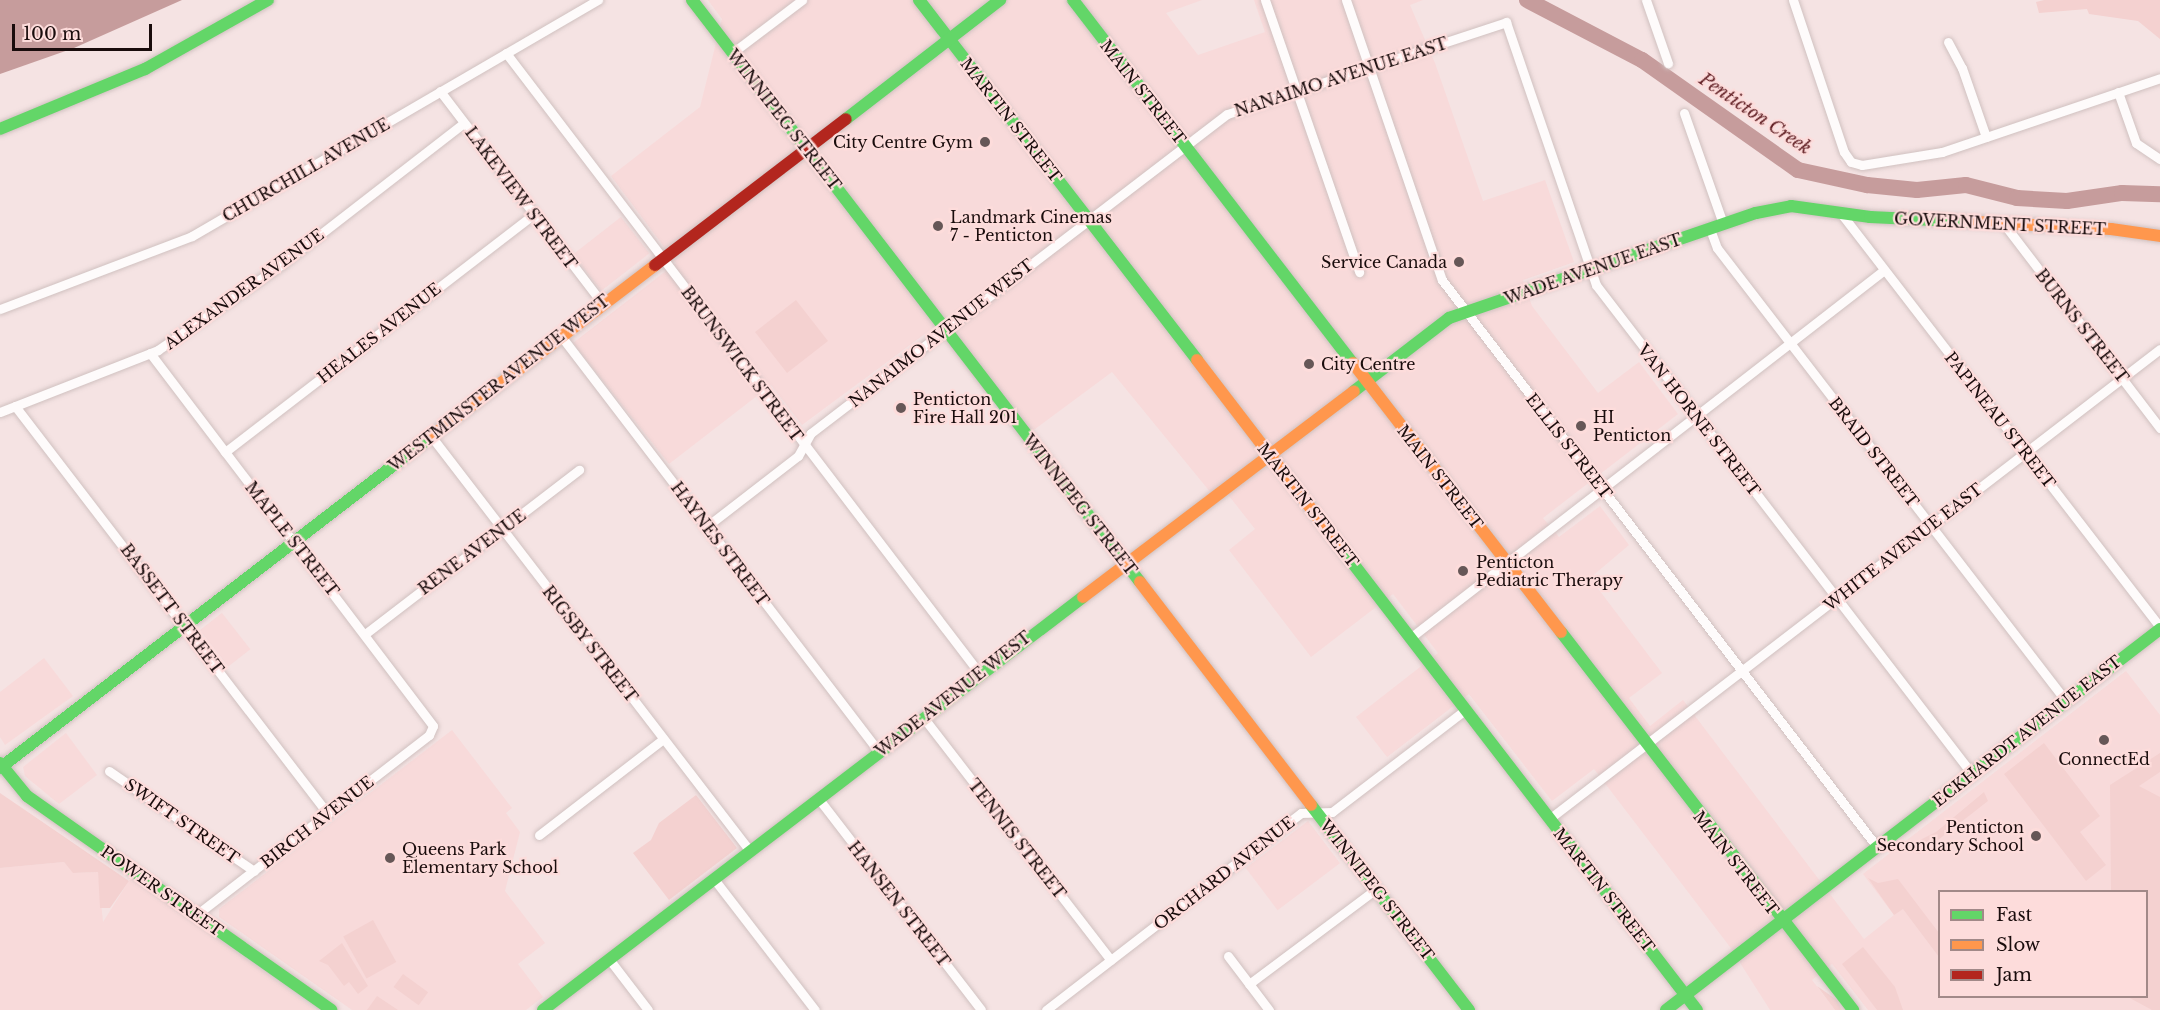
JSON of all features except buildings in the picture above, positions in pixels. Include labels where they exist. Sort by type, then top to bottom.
[{"type":"main road","points":[[0,129],[154,65],[268,0]]},
{"type":"main road","name":"WINNIPEG STREET","points":[[692,0],[1469,1010]]},
{"type":"main road","name":"MARTIN STREET","points":[[919,0],[1697,1010]]},
{"type":"main road","name":"WESTMINSTER AVENUE WEST","points":[[1,766],[1000,0]]},
{"type":"main road","name":"MAIN STREET","points":[[1073,0],[1848,1007]]},
{"type":"main road","name":"WADE AVENUE EAST","points":[[1365,380],[1433,328],[1466,312],[1723,224],[1791,206],[1840,212]]},
{"type":"main road","name":"GOVERNMENT STREET","points":[[1840,212],[2111,229],[2160,236]]},
{"type":"main road","name":"WADE AVENUE WEST","points":[[543,1010],[1365,380]]},
{"type":"main road","name":"ECKHARDT AVENUE EAST","points":[[1666,1010],[2160,628]]},
{"type":"main road","name":"POWER STREET","points":[[1,766],[27,796],[331,1010]]},
{"type":"street","name":"CHURCHILL AVENUE","points":[[0,309],[192,236],[598,0]]},
{"type":"street","points":[[732,53],[802,0]]},
{"type":"street","points":[[1265,0],[1359,272]]},
{"type":"street","name":"ELLIS STREET","points":[[1346,0],[1438,269],[1466,312],[1877,847]]},
{"type":"street","points":[[1646,0],[1668,63]]},
{"type":"street","points":[[1793,0],[1844,152],[1857,164],[1942,152],[2160,78]]},
{"type":"street","name":"NANAIMO AVENUE EAST","points":[[1185,146],[1235,110],[1298,93],[1506,22]]},
{"type":"street","name":"VAN HORNE STREET","points":[[1506,22],[1596,285],[1972,774]]},
{"type":"street","points":[[1948,42],[1962,69],[1986,137]]},
{"type":"street","name":"BRUNSWICK STREET","points":[[506,53],[980,674]]},
{"type":"street","name":"LAKEVIEW STREET","points":[[440,92],[603,303]]},
{"type":"street","points":[[2118,92],[2136,143],[2160,159]]},
{"type":"street","points":[[1684,112],[1723,224]]},
{"type":"street","name":"ALEXANDER AVENUE","points":[[0,412],[150,353],[282,264],[464,123]]},
{"type":"street","name":"NANAIMO AVENUE WEST","points":[[706,527],[798,456],[811,434],[1185,146]]},
{"type":"street","name":"PAPINEAU STREET","points":[[1840,212],[2160,628]]},
{"type":"street","name":"HEALES AVENUE","points":[[225,452],[534,214]]},
{"type":"street","name":"BURNS STREET","points":[[2004,224],[2160,428]]},
{"type":"street","name":"BRAID STREET","points":[[1710,229],[1717,248],[2066,701]]},
{"type":"street","points":[[1410,638],[1884,270]]},
{"type":"street","name":"HAYNES STREET","points":[[561,336],[879,752]]},
{"type":"street","name":"WHITE AVENUE EAST","points":[[1550,819],[2160,349]]},
{"type":"street","name":"MAPLE STREET","points":[[150,353],[433,726]]},
{"type":"street","name":"BASSETT STREET","points":[[15,406],[328,814]]},
{"type":"street","name":"RIGSBY STREET","points":[[431,436],[750,851]]},
{"type":"street","name":"RENE AVENUE","points":[[365,634],[579,470]]},
{"type":"street","name":"ORCHARD AVENUE","points":[[1050,1009],[1302,813],[1332,812],[1465,710]]},
{"type":"street","name":"TENNIS STREET","points":[[923,717],[1111,960]]},
{"type":"street","name":"BIRCH AVENUE","points":[[196,915],[429,735],[433,726]]},
{"type":"street","points":[[538,835],[663,739]]},
{"type":"street","name":"SWIFT STREET","points":[[109,771],[254,871]]},
{"type":"street","name":"HANSEN STREET","points":[[818,798],[981,1010]]},
{"type":"street","points":[[714,879],[815,1010]]},
{"type":"street","points":[[1249,984],[1376,889]]},
{"type":"street","points":[[1228,956],[1269,1010]]},
{"type":"street","points":[[609,959],[648,1010]]},
{"type":"shaded area","points":[[0,0],[182,0],[74,48],[0,74]]},
{"type":"shaded area","points":[[708,0],[1202,0],[1166,13],[1198,55],[1265,32],[1254,0],[1423,0],[1410,5],[1435,63],[1483,201],[1545,180],[1574,262],[1523,280],[1532,306],[1598,393],[1639,362],[1678,414],[1543,518],[1559,537],[1600,506],[1629,545],[1590,578],[1662,673],[1629,698],[1650,726],[1683,700],[1864,939],[1894,915],[1863,874],[2126,671],[2160,715],[2160,1010],[1868,1010],[1832,964],[1812,980],[1835,1010],[1770,1010],[1730,947],[1594,769],[1552,801],[1469,694],[1387,757],[1356,717],[1438,653],[1393,594],[1311,657],[1229,550],[1255,529],[1222,487],[1211,493],[1112,372],[1031,432],[945,319],[802,425],[771,385],[669,464],[573,343],[676,263],[611,176],[700,107],[722,19]]},
{"type":"shaded area","points":[[2044,0],[2160,0],[2160,39],[2138,21],[2089,14],[2087,9],[2039,13],[2036,2]]},
{"type":"shaded area","points":[[621,217],[649,253],[601,291],[573,255]]},
{"type":"shaded area","points":[[796,300],[828,341],[787,373],[755,332]]},
{"type":"shaded area","points":[[222,613],[250,649],[228,666],[200,630]]},
{"type":"shaded area","points":[[44,658],[73,696],[5,745],[0,737],[0,692]]},
{"type":"shaded area","name":"Queens Park Elementary School","points":[[452,730],[512,808],[506,813],[520,832],[505,891],[545,943],[518,964],[543,997],[526,1010],[352,1010],[219,917],[219,909]]},
{"type":"shaded area","points":[[66,733],[97,775],[59,804],[25,776],[23,767]]},
{"type":"shaded area","points":[[2044,743],[2100,816],[2080,832],[2106,865],[2086,881],[2004,774]]},
{"type":"shaded area","points":[[2160,753],[2160,772],[2139,786],[2160,797],[2160,1010],[2152,1010],[2130,998],[2148,998],[2148,890],[2111,890],[2110,785]]},
{"type":"shaded area","points":[[1984,792],[1988,801],[1920,854],[1913,853],[1912,844],[1936,832]]},
{"type":"shaded area","points":[[0,793],[129,881],[110,908],[100,908],[98,872],[73,873],[64,862],[0,868]]},
{"type":"shaded area","points":[[696,795],[737,848],[669,900],[633,853],[651,840],[659,823]]},
{"type":"shaded area","points":[[1308,821],[1340,863],[1278,910],[1246,868]]},
{"type":"shaded area","points":[[64,862],[74,873],[98,872],[103,922],[132,876],[316,1010],[0,1010],[0,868]]},
{"type":"shaded area","points":[[1868,878],[1878,883],[1898,879],[1938,932],[1938,956],[1903,909],[1894,915]]},
{"type":"shaded area","points":[[373,920],[396,962],[367,978],[343,936]]},
{"type":"shaded area","points":[[342,943],[368,986],[358,994],[349,982],[344,986],[328,965],[319,961]]},
{"type":"shaded area","points":[[1863,947],[1895,987],[1903,1010],[1877,1010],[1842,964]]},
{"type":"shaded area","points":[[403,974],[428,992],[419,1005],[394,987]]},
{"type":"shaded area","points":[[1817,986],[1837,1000],[1842,1010],[1835,1010]]},
{"type":"shaded area","points":[[377,996],[398,1010],[367,1010]]},
{"type":"waterway","name":"Penticton Creek","points":[[1527,0],[1642,60],[1798,170],[1867,185],[1917,190],[1966,185],[2017,198],[2067,201],[2122,193],[2160,194]]},
{"type":"traffic: fast","points":[[0,129],[145,69],[268,0]]},
{"type":"traffic: fast","points":[[692,0],[1140,582]]},
{"type":"traffic: fast","points":[[919,0],[1197,360]]},
{"type":"traffic: fast","points":[[846,119],[1000,0]]},
{"type":"traffic: fast","points":[[1073,0],[1353,363]]},
{"type":"traffic: fast","points":[[1354,391],[1449,318],[1756,213],[1791,206],[1870,217],[1976,222]]},
{"type":"traffic: fast","points":[[0,768],[433,435]]},
{"type":"traffic: fast","points":[[1338,544],[1697,1010]]},
{"type":"traffic: fast","points":[[543,1010],[1083,597]]},
{"type":"traffic: fast","points":[[1666,1010],[2160,629]]},
{"type":"traffic: fast","points":[[1561,632],[1853,1010]]},
{"type":"traffic: fast","points":[[0,763],[27,796],[331,1010]]},
{"type":"traffic: fast","points":[[1311,805],[1469,1010]]},
{"type":"traffic: slow","points":[[1976,222],[2111,229],[2160,236]]},
{"type":"traffic: slow","points":[[433,435],[655,265]]},
{"type":"traffic: slow","points":[[1197,360],[1338,544]]},
{"type":"traffic: slow","points":[[1353,363],[1561,632]]},
{"type":"traffic: slow","points":[[1083,597],[1354,391]]},
{"type":"traffic: slow","points":[[1140,582],[1311,805]]},
{"type":"traffic: jam","points":[[655,265],[846,119]]},
{"type":"place","name":"City Centre Gym","points":[[985,142]]},
{"type":"place","name":"Landmark Cinemas 7 - Penticton","points":[[938,226]]},
{"type":"place","name":"Service Canada","points":[[1459,262]]},
{"type":"place","name":"City Centre","points":[[1309,364]]},
{"type":"place","name":"Penticton Fire Hall 201","points":[[901,408]]},
{"type":"place","name":"HI Penticton","points":[[1581,426]]},
{"type":"place","name":"Penticton Pediatric Therapy","points":[[1463,571]]},
{"type":"place","name":"ConnectEd","points":[[2104,740]]},
{"type":"place","name":"Penticton Secondary School","points":[[2036,836]]},
{"type":"place","name":"Queens Park Elementary School","points":[[390,858]]}]
